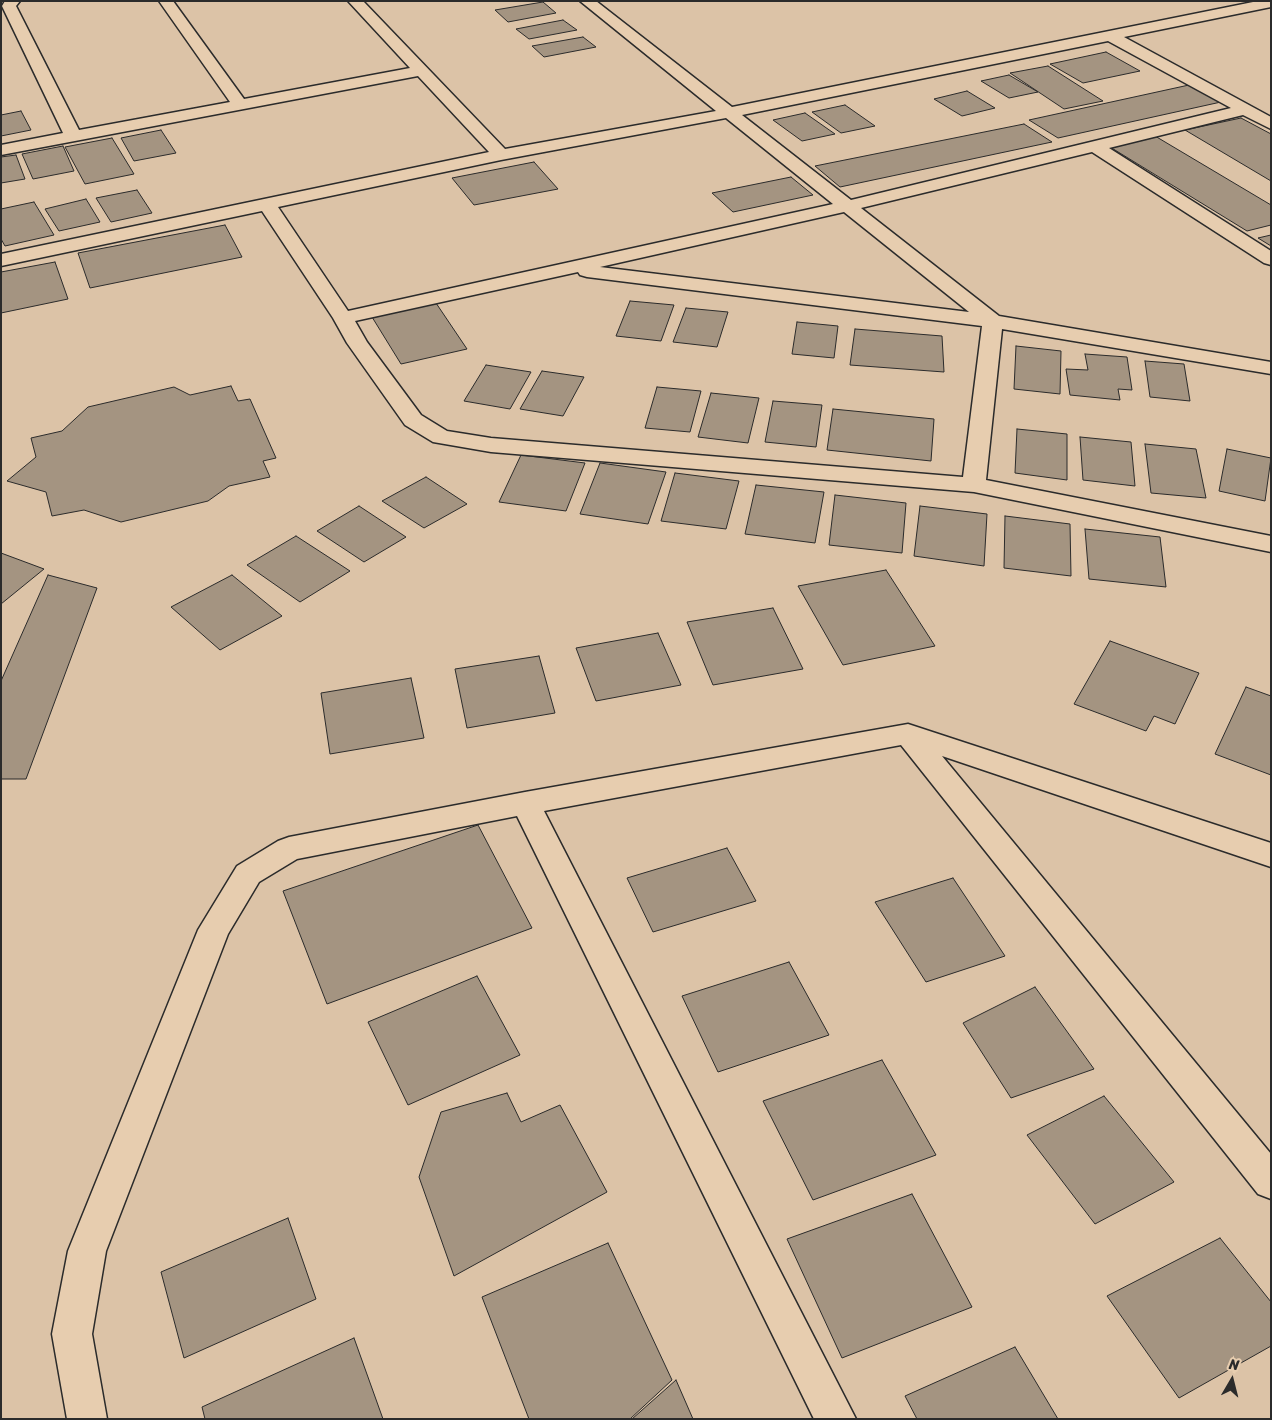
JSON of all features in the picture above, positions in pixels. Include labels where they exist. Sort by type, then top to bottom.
[{"type":"street","points":[[13,1],[9,6],[73,136]]},
{"type":"street","points":[[166,1],[239,104]]},
{"type":"street","points":[[355,1],[501,156]]},
{"type":"street","points":[[588,1],[994,321]]},
{"type":"street","points":[[1,260],[501,156],[729,113],[1271,3]]},
{"type":"street","points":[[1111,36],[1271,124]]},
{"type":"street","points":[[1,150],[421,71]]},
{"type":"street","points":[[343,318],[848,206],[1244,110]]},
{"type":"street","points":[[1094,146],[1271,259]]},
{"type":"street","points":[[267,204],[343,318],[356,343],[413,420],[441,437],[491,445],[974,485],[1271,544]]},
{"type":"street","points":[[566,268],[994,321],[1271,368]]},
{"type":"street","points":[[974,485],[994,321]]},
{"type":"street","points":[[908,734],[1271,1182]]},
{"type":"street","points":[[87,1419],[72,1334],[88,1251],[214,930],[248,874],[289,848],[525,803],[908,734],[1271,854]]},
{"type":"street","points":[[525,803],[836,1419]]},
{"type":"building","points":[[543,2],[556,13],[508,22],[495,10]]},
{"type":"building","points":[[563,20],[577,30],[529,39],[516,29]]},
{"type":"building","points":[[583,37],[596,47],[544,57],[532,46]]},
{"type":"building","points":[[1106,52],[1140,71],[1083,83],[1050,64]]},
{"type":"building","points":[[1048,66],[1103,101],[1064,109],[1010,73]]},
{"type":"building","points":[[1009,75],[1038,92],[1009,98],[981,81]]},
{"type":"building","points":[[1189,85],[1221,102],[1058,138],[1029,120]]},
{"type":"building","points":[[967,91],[995,108],[962,116],[934,99]]},
{"type":"building","points":[[845,105],[875,126],[841,133],[812,112]]},
{"type":"building","points":[[21,111],[31,130],[1,136],[1,115]]},
{"type":"building","points":[[805,113],[835,134],[802,141],[773,120]]},
{"type":"building","points":[[1241,118],[1271,134],[1271,181],[1185,130]]},
{"type":"building","points":[[1024,124],[1052,142],[840,187],[815,166]]},
{"type":"building","points":[[161,130],[176,153],[134,161],[121,138]]},
{"type":"building","points":[[1155,136],[1271,205],[1271,225],[1247,231],[1110,147]]},
{"type":"building","points":[[112,138],[134,174],[85,184],[65,147]]},
{"type":"building","points":[[63,146],[74,171],[33,179],[22,154]]},
{"type":"building","points":[[16,155],[25,179],[1,183],[1,157]]},
{"type":"building","points":[[534,162],[558,189],[474,205],[452,178]]},
{"type":"building","points":[[791,177],[813,195],[733,212],[712,193]]},
{"type":"building","points":[[137,190],[152,213],[111,222],[96,198]]},
{"type":"building","points":[[86,199],[100,222],[59,231],[45,209]]},
{"type":"building","points":[[34,202],[54,235],[5,246],[1,239],[1,209]]},
{"type":"building","points":[[225,225],[242,257],[90,288],[78,253]]},
{"type":"building","points":[[1271,235],[1271,246],[1258,238]]},
{"type":"building","points":[[55,262],[68,299],[1,313],[1,272]]},
{"type":"building","points":[[630,301],[674,305],[661,341],[616,336]]},
{"type":"building","points":[[436,303],[467,349],[401,364],[372,317]]},
{"type":"building","points":[[686,308],[728,312],[717,347],[673,342]]},
{"type":"building","points":[[797,322],[838,326],[834,358],[792,354]]},
{"type":"building","points":[[855,329],[942,336],[944,372],[850,365]]},
{"type":"building","points":[[1016,346],[1061,351],[1060,394],[1014,389]]},
{"type":"building","points":[[1085,354],[1127,357],[1132,390],[1118,389],[1120,400],[1070,395],[1066,369],[1088,370]]},
{"type":"building","points":[[1145,361],[1184,364],[1190,401],[1150,397]]},
{"type":"building","points":[[486,365],[531,372],[510,409],[464,401]]},
{"type":"building","points":[[542,371],[584,377],[563,416],[520,409]]},
{"type":"building","points":[[231,386],[238,401],[250,399],[276,458],[263,461],[270,477],[229,486],[208,501],[121,522],[84,510],[52,516],[46,492],[7,481],[36,457],[31,438],[62,431],[88,407],[174,387],[190,395]]},
{"type":"building","points":[[657,387],[701,391],[690,432],[645,428]]},
{"type":"building","points":[[711,393],[759,398],[748,443],[698,437]]},
{"type":"building","points":[[773,401],[822,405],[816,447],[765,442]]},
{"type":"building","points":[[833,409],[934,419],[931,461],[827,450]]},
{"type":"building","points":[[1017,429],[1067,434],[1067,480],[1015,473]]},
{"type":"building","points":[[1080,437],[1131,442],[1135,486],[1083,480]]},
{"type":"building","points":[[1145,444],[1196,449],[1206,498],[1151,493]]},
{"type":"building","points":[[1227,449],[1271,458],[1265,501],[1219,491]]},
{"type":"building","points":[[521,455],[585,463],[566,511],[499,502]]},
{"type":"building","points":[[600,463],[666,472],[648,524],[580,514]]},
{"type":"building","points":[[675,473],[739,481],[726,529],[661,521]]},
{"type":"building","points":[[426,477],[467,504],[424,528],[382,501]]},
{"type":"building","points":[[756,485],[824,492],[815,543],[745,534]]},
{"type":"building","points":[[835,495],[906,503],[902,553],[829,545]]},
{"type":"building","points":[[359,506],[406,537],[364,562],[317,531]]},
{"type":"building","points":[[920,506],[987,514],[984,566],[914,556]]},
{"type":"building","points":[[1005,516],[1070,524],[1071,576],[1004,568]]},
{"type":"building","points":[[1085,529],[1160,537],[1166,587],[1089,579]]},
{"type":"building","points":[[296,536],[350,571],[300,602],[247,565]]},
{"type":"building","points":[[1,553],[44,569],[1,604]]},
{"type":"building","points":[[886,570],[935,646],[843,665],[798,586]]},
{"type":"building","points":[[48,575],[97,588],[26,779],[1,779],[1,681]]},
{"type":"building","points":[[232,575],[282,616],[220,650],[171,607]]},
{"type":"building","points":[[773,608],[803,669],[713,685],[687,622]]},
{"type":"building","points":[[658,633],[681,685],[596,701],[576,648]]},
{"type":"building","points":[[1110,641],[1199,673],[1175,724],[1154,716],[1146,731],[1074,704]]},
{"type":"building","points":[[539,656],[555,713],[467,728],[455,669]]},
{"type":"building","points":[[411,678],[424,738],[330,754],[321,693]]},
{"type":"building","points":[[1246,687],[1271,696],[1271,775],[1215,754]]},
{"type":"building","points":[[478,825],[532,928],[327,1004],[283,891]]},
{"type":"building","points":[[727,848],[756,901],[653,932],[627,878]]},
{"type":"building","points":[[953,878],[1005,956],[926,982],[875,902]]},
{"type":"building","points":[[789,962],[829,1035],[718,1072],[682,996]]},
{"type":"building","points":[[477,976],[520,1055],[408,1105],[368,1022]]},
{"type":"building","points":[[1035,987],[1094,1069],[1011,1098],[963,1023]]},
{"type":"building","points":[[882,1060],[936,1155],[813,1200],[763,1101]]},
{"type":"building","points":[[507,1093],[521,1122],[560,1105],[607,1192],[454,1276],[419,1177],[441,1112]]},
{"type":"building","points":[[1104,1096],[1174,1182],[1095,1224],[1027,1135]]},
{"type":"building","points":[[912,1194],[972,1307],[842,1358],[787,1239]]},
{"type":"building","points":[[288,1218],[316,1299],[184,1358],[161,1272]]},
{"type":"building","points":[[1220,1238],[1271,1302],[1271,1346],[1179,1398],[1107,1296]]},
{"type":"building","points":[[608,1243],[672,1380],[630,1419],[529,1419],[482,1297]]},
{"type":"building","points":[[354,1338],[383,1419],[205,1419],[202,1407]]},
{"type":"building","points":[[1015,1347],[1058,1419],[917,1419],[905,1396]]},
{"type":"building","points":[[676,1380],[693,1419],[632,1419]]}]
